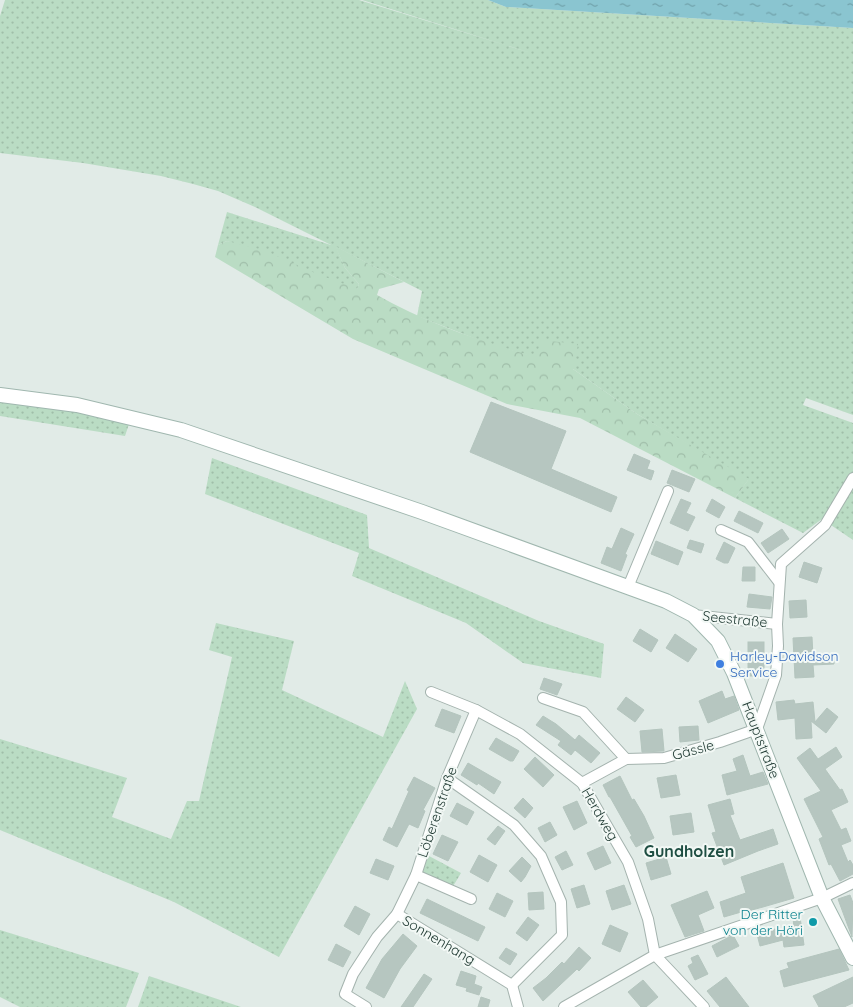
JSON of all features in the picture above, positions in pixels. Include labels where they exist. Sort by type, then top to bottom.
[{"type":"main road","name":"Hauptstraße","points":[[0,395],[77,405],[181,430],[495,538],[666,601],[693,615],[718,641],[734,673],[822,898],[853,958]]},
{"type":"street","name":"Seestraße","points":[[757,729],[776,674],[779,582],[782,564],[825,525],[853,478]]},
{"type":"street","points":[[628,587],[668,491]]},
{"type":"street","points":[[721,530],[748,542],[779,582]]},
{"type":"street","name":"Seestraße","points":[[693,615],[777,624]]},
{"type":"street","name":"Herdweg","points":[[431,692],[476,710],[520,734],[582,783],[628,862],[648,919],[655,955]]},
{"type":"street","points":[[543,698],[583,712],[626,759]]},
{"type":"street","name":"Löberenstraße","points":[[397,914],[416,875],[447,778],[476,710]]},
{"type":"street","name":"Gässle","points":[[582,783],[626,759],[664,758],[757,729]]},
{"type":"street","points":[[447,778],[514,825],[541,856],[561,902],[562,935],[512,984],[518,1007]]},
{"type":"street","points":[[416,875],[471,899]]},
{"type":"street","points":[[564,1007],[655,955],[822,898],[853,884]]},
{"type":"street","name":"Sonnenhang","points":[[366,1007],[345,994],[353,974],[377,937],[397,914],[512,984]]},
{"type":"street","points":[[655,955],[704,1007]]},
{"type":"green space","points":[[5,0],[359,0],[531,53],[362,0],[488,0],[506,7],[853,28],[853,415],[806,398],[803,405],[853,423],[853,540],[822,519],[803,533],[735,498],[748,480],[637,414],[573,369],[484,342],[417,316],[422,291],[336,247],[345,268],[359,284],[357,290],[227,241],[218,245],[227,212],[331,245],[255,207],[218,191],[161,176],[83,163],[0,153],[0,16]]},
{"type":"green space","points":[[227,241],[263,250],[357,289],[359,284],[345,268],[335,246],[404,282],[379,289],[377,295],[435,323],[536,357],[541,340],[578,344],[573,369],[637,414],[749,479],[735,498],[580,418],[507,404],[353,339],[215,257],[218,245]]},
{"type":"green space","points":[[0,395],[131,418],[125,436],[0,416]]},
{"type":"green space","points":[[212,458],[367,515],[369,548],[539,621],[604,644],[601,678],[523,663],[466,623],[352,576],[359,553],[205,494]]},
{"type":"green space","points":[[216,623],[294,641],[282,690],[383,737],[405,681],[417,709],[279,957],[174,902],[0,830],[0,739],[127,778],[112,817],[171,839],[187,801],[199,801],[232,657],[209,650]]},
{"type":"green space","points":[[429,856],[461,873],[452,888],[420,873]]},
{"type":"green space","points":[[0,930],[139,973],[126,1007],[20,1007],[0,997]]},
{"type":"green space","points":[[149,976],[241,1007],[138,1007]]},
{"type":"water","points":[[488,0],[853,0],[853,28],[506,7]]},
{"type":"building","points":[[491,402],[566,431],[551,469],[617,497],[611,512],[470,452]]},
{"type":"building","points":[[634,454],[650,461],[647,469],[654,471],[651,480],[627,470]]},
{"type":"building","points":[[672,470],[695,479],[689,492],[667,483]]},
{"type":"building","points":[[681,499],[691,503],[686,513],[695,517],[688,531],[670,523]]},
{"type":"building","points":[[712,499],[725,507],[719,518],[706,511]]},
{"type":"building","points":[[739,511],[763,523],[758,533],[734,521]]},
{"type":"building","points":[[621,528],[634,534],[625,554],[627,555],[621,571],[601,563],[607,547],[612,549]]},
{"type":"building","points":[[782,529],[789,539],[768,553],[761,543]]},
{"type":"building","points":[[690,540],[704,544],[701,553],[687,548]]},
{"type":"building","points":[[656,541],[683,552],[678,565],[651,554]]},
{"type":"building","points":[[724,542],[735,548],[728,563],[716,559]]},
{"type":"building","points":[[804,562],[822,568],[817,583],[799,577]]},
{"type":"building","points":[[743,567],[755,567],[755,581],[742,581]]},
{"type":"building","points":[[749,594],[772,597],[770,609],[747,607]]},
{"type":"building","points":[[806,600],[807,617],[790,618],[789,601]]},
{"type":"building","points":[[640,629],[658,640],[651,652],[633,641]]},
{"type":"building","points":[[675,634],[697,649],[688,662],[666,648]]},
{"type":"building","points":[[812,637],[813,656],[834,655],[834,664],[813,665],[814,677],[795,678],[793,638]]},
{"type":"building","points":[[748,642],[764,642],[764,676],[748,676]]},
{"type":"building","points":[[544,678],[562,684],[557,695],[540,689]]},
{"type":"building","points":[[722,691],[725,699],[734,696],[739,710],[708,723],[699,701]]},
{"type":"building","points":[[626,697],[644,710],[635,722],[617,709]]},
{"type":"building","points":[[794,700],[795,704],[813,702],[815,722],[827,708],[838,717],[826,733],[811,721],[812,738],[796,739],[795,718],[778,720],[776,702]]},
{"type":"building","points":[[442,709],[461,716],[454,733],[435,726]]},
{"type":"building","points":[[543,716],[575,740],[579,735],[600,753],[591,763],[575,750],[571,755],[558,745],[561,741],[536,725]]},
{"type":"building","points":[[698,726],[699,740],[680,742],[679,727]]},
{"type":"building","points":[[662,729],[664,751],[642,752],[640,731]]},
{"type":"building","points":[[496,738],[519,751],[513,761],[489,749]]},
{"type":"building","points":[[836,747],[842,757],[825,769],[840,790],[842,789],[848,802],[831,810],[841,830],[846,828],[851,841],[841,845],[848,862],[850,860],[853,865],[853,874],[840,881],[831,864],[829,865],[819,839],[823,837],[804,799],[821,791],[797,758],[810,748],[818,759]]},
{"type":"building","points":[[743,755],[750,776],[763,772],[768,784],[727,795],[722,775],[737,771],[733,759]]},
{"type":"building","points":[[535,757],[554,775],[543,787],[524,769]]},
{"type":"building","points":[[468,763],[501,782],[494,794],[478,783],[477,785],[461,775]]},
{"type":"building","points":[[676,775],[680,795],[661,798],[657,778]]},
{"type":"building","points":[[620,776],[632,800],[634,799],[644,816],[654,838],[636,847],[630,837],[632,836],[603,785]]},
{"type":"building","points":[[414,777],[435,788],[423,810],[425,811],[418,828],[409,824],[397,847],[383,840],[389,827],[392,829]]},
{"type":"building","points":[[523,798],[533,808],[525,818],[514,808]]},
{"type":"building","points":[[730,799],[734,814],[730,815],[740,840],[773,829],[778,844],[724,865],[712,833],[716,832],[708,805]]},
{"type":"building","points":[[577,801],[587,823],[574,830],[563,807]]},
{"type":"building","points":[[457,803],[474,812],[467,825],[450,816]]},
{"type":"building","points":[[691,813],[694,832],[673,835],[670,816]]},
{"type":"building","points":[[550,822],[557,835],[545,842],[538,828]]},
{"type":"building","points":[[498,826],[505,831],[495,845],[487,839]]},
{"type":"building","points":[[442,835],[458,842],[448,861],[433,854]]},
{"type":"building","points":[[603,846],[611,863],[595,870],[587,853]]},
{"type":"building","points":[[566,851],[573,865],[562,870],[555,857]]},
{"type":"building","points":[[479,855],[497,865],[488,882],[470,872]]},
{"type":"building","points":[[522,857],[531,866],[521,882],[509,871]]},
{"type":"building","points":[[666,857],[671,874],[651,880],[646,863]]},
{"type":"building","points":[[376,859],[394,866],[388,880],[370,873]]},
{"type":"building","points":[[783,863],[794,898],[724,917],[720,902],[746,893],[741,877]]},
{"type":"building","points":[[584,885],[590,904],[577,908],[571,889]]},
{"type":"building","points":[[624,885],[631,904],[612,910],[606,891]]},
{"type":"building","points":[[707,891],[714,908],[698,915],[704,931],[685,937],[671,905]]},
{"type":"building","points":[[543,892],[544,909],[529,910],[528,893]]},
{"type":"building","points":[[497,893],[513,901],[505,917],[489,909]]},
{"type":"building","points":[[850,895],[853,903],[852,937],[838,899]]},
{"type":"building","points":[[427,899],[485,927],[478,941],[420,913]]},
{"type":"building","points":[[355,906],[370,914],[359,935],[344,926]]},
{"type":"building","points":[[528,917],[539,925],[527,941],[516,933]]},
{"type":"building","points":[[800,917],[804,945],[784,947],[783,940],[760,946],[757,934],[775,929],[776,931],[794,928],[793,918]]},
{"type":"building","points":[[610,925],[628,933],[620,952],[602,944]]},
{"type":"building","points":[[403,934],[417,946],[400,969],[384,998],[366,988],[382,959]]},
{"type":"building","points":[[733,935],[739,946],[717,957],[712,946]]},
{"type":"building","points":[[336,944],[351,952],[343,967],[328,960]]},
{"type":"building","points":[[579,947],[591,958],[579,971],[577,969],[543,1001],[533,988],[562,962],[564,964]]},
{"type":"building","points":[[506,948],[517,954],[510,965],[499,958]]},
{"type":"building","points":[[839,949],[849,970],[784,987],[780,971],[789,968],[787,963]]},
{"type":"building","points":[[698,955],[708,974],[695,980],[688,966],[693,963],[691,958]]},
{"type":"building","points":[[461,971],[476,976],[474,984],[482,987],[479,995],[466,991],[467,988],[456,985]]},
{"type":"building","points":[[424,974],[432,979],[413,1007],[401,1007]]},
{"type":"building","points":[[726,977],[749,1007],[720,1007],[707,991]]},
{"type":"building","points":[[853,977],[853,1003],[844,1007],[819,1007],[813,996]]},
{"type":"building","points":[[643,980],[658,997],[646,1007],[641,1007],[628,992]]},
{"type":"building","points":[[481,997],[490,1000],[488,1007],[478,1007]]},
{"type":"place","name":"Harley-Davidson Service","points":[[720,664]]},
{"type":"place","name":"Der Ritter von der Höri","points":[[813,922]]},
{"type":"district","name":"Gundholzen","points":[[689,851]]}]
